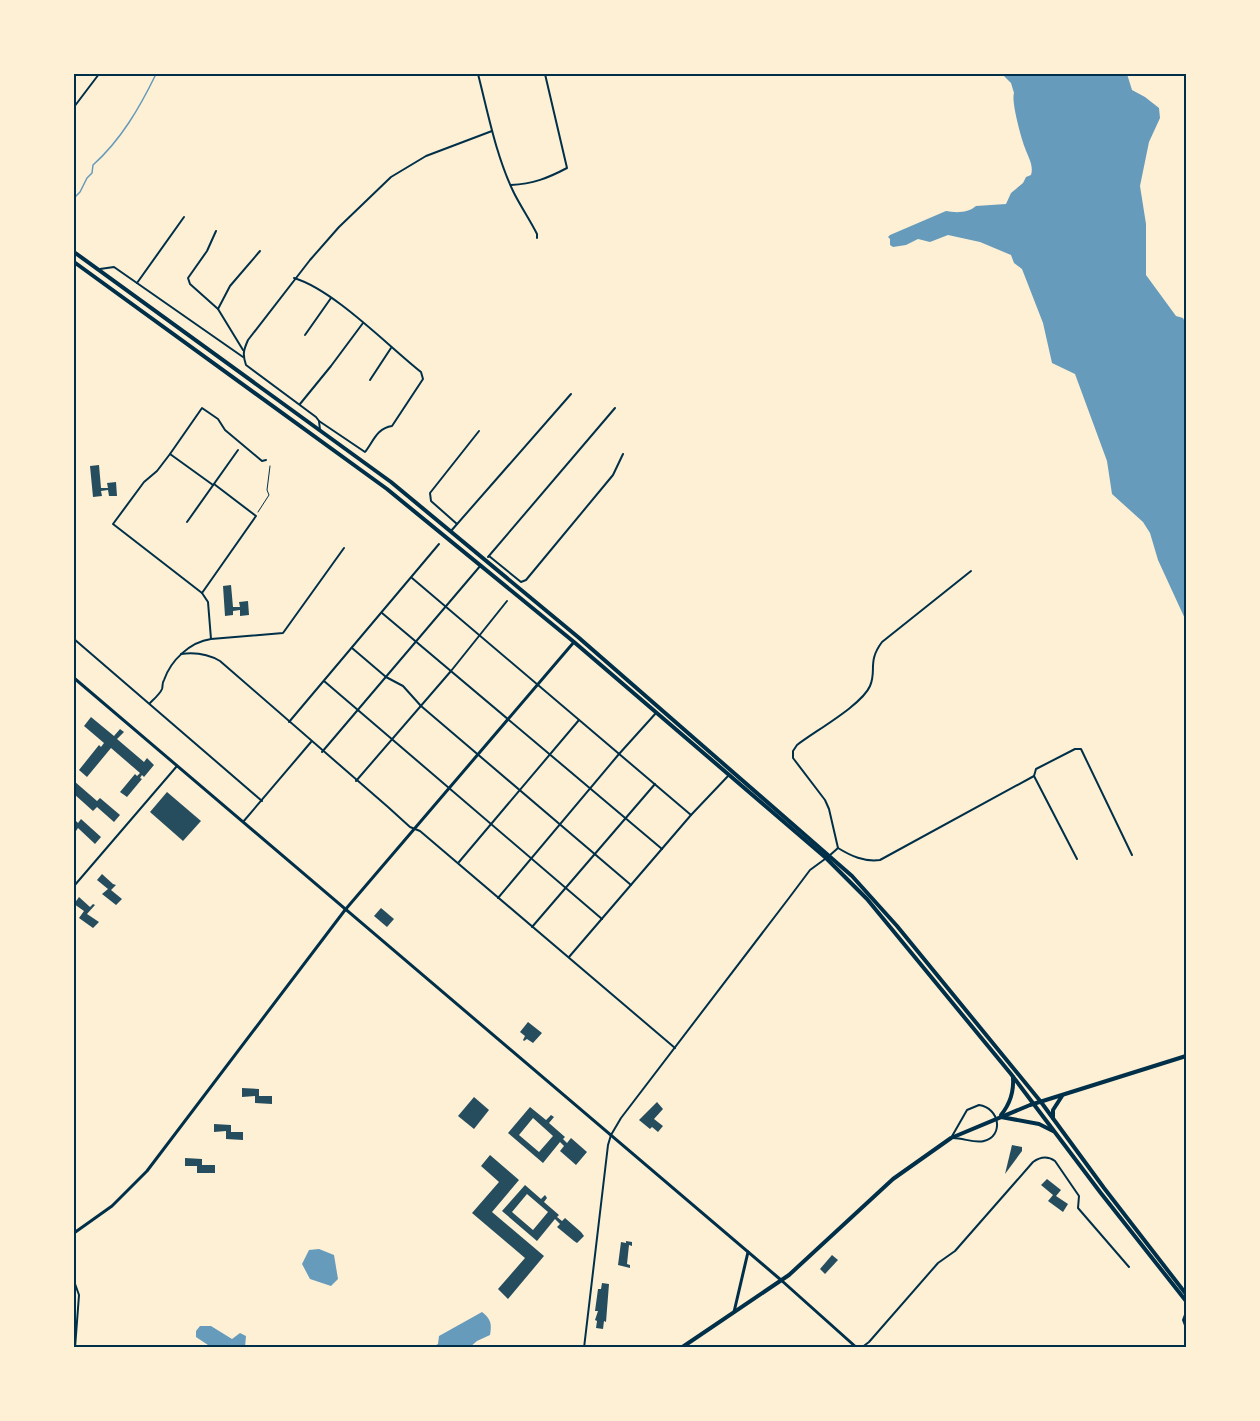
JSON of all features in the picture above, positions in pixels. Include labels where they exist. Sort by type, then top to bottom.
[{"type":"main road","points":[[74,252],[391,482],[487,558],[872,896],[1041,1102],[1186,1294]]},
{"type":"main road","points":[[74,262],[387,489],[574,642],[828,856],[867,899],[1011,1074],[1186,1300]]},
{"type":"main road","points":[[74,1233],[112,1206],[147,1171],[345,910],[574,642]]},
{"type":"main road","points":[[74,678],[859,1347]]},
{"type":"main road","points":[[681,1347],[782,1280],[893,1179],[951,1138],[1034,1104],[1186,1056]]},
{"type":"main road","points":[[998,1118],[1007,1106],[1013,1088],[1011,1074]]},
{"type":"main road","points":[[1053,1119],[1053,1110],[1064,1095]]},
{"type":"main road","points":[[998,1118],[1039,1124],[1053,1131]]},
{"type":"main road","points":[[734,1312],[748,1252]]},
{"type":"street","points":[[74,107],[99,74]]},
{"type":"street","points":[[478,74],[492,131],[511,185],[537,238]]},
{"type":"street","points":[[511,185],[546,179],[567,168],[545,74]]},
{"type":"street","points":[[294,278],[309,282],[331,298],[421,372],[423,379],[403,412],[392,426],[377,433],[364,452],[319,421],[246,364],[243,350],[294,278],[339,227],[391,177],[426,156],[492,131]]},
{"type":"street","points":[[137,283],[184,217]]},
{"type":"street","points":[[216,231],[207,251],[188,278],[190,285],[218,309],[243,350]]},
{"type":"street","points":[[218,309],[230,286],[260,251]]},
{"type":"street","points":[[98,270],[114,267],[243,357]]},
{"type":"street","points":[[305,335],[331,298]]},
{"type":"street","points":[[300,404],[363,323]]},
{"type":"street","points":[[370,380],[392,348]]},
{"type":"street","points":[[451,531],[571,394]]},
{"type":"street","points":[[211,639],[208,602],[202,593],[113,524],[144,482],[157,471],[202,408],[218,419],[225,430],[246,449],[262,461],[266,460]]},
{"type":"street","points":[[615,408],[487,558],[520,582],[526,580],[613,475],[623,454]]},
{"type":"street","points":[[319,421],[320,430]]},
{"type":"street","points":[[457,524],[431,501],[430,493],[479,432]]},
{"type":"street","points":[[187,522],[238,450]]},
{"type":"street","points":[[170,454],[256,516],[202,593]]},
{"type":"street","points":[[289,722],[440,544]]},
{"type":"street","points":[[150,703],[162,690],[163,680],[181,654],[200,641],[283,633],[344,548]]},
{"type":"street","points":[[322,752],[481,565]]},
{"type":"street","points":[[971,571],[882,642],[875,652],[872,663],[872,683],[867,692],[853,705],[797,745],[793,751],[793,758],[826,802],[838,848],[853,857],[867,861],[880,860],[1034,776]]},
{"type":"street","points":[[412,578],[691,815]]},
{"type":"street","points":[[356,781],[451,671],[507,601]]},
{"type":"street","points":[[382,613],[662,849]]},
{"type":"street","points":[[74,639],[262,801]]},
{"type":"street","points":[[352,648],[386,677],[403,686],[421,706],[631,885]]},
{"type":"street","points":[[181,654],[192,652],[212,656],[220,661],[356,781],[420,831],[675,1048]]},
{"type":"street","points":[[324,681],[602,919]]},
{"type":"street","points":[[498,898],[656,713]]},
{"type":"street","points":[[458,863],[579,720]]},
{"type":"street","points":[[243,822],[311,742]]},
{"type":"street","points":[[1077,859],[1034,776],[1036,769],[1075,749],[1081,749],[1132,855]]},
{"type":"street","points":[[74,886],[177,765]]},
{"type":"street","points":[[569,957],[691,815],[730,774]]},
{"type":"street","points":[[532,927],[655,784]]},
{"type":"street","points":[[584,1347],[602,1186],[611,1135],[621,1118],[810,870],[838,848]]},
{"type":"street","points":[[982,1105],[990,1108],[998,1118],[996,1132],[990,1139],[977,1143],[963,1138],[951,1138],[965,1112],[974,1106],[982,1105]]},
{"type":"street","points":[[859,1347],[869,1342],[938,1263],[956,1251],[1033,1162],[1041,1158],[1051,1158],[1055,1161],[1079,1196],[1078,1208],[1129,1267]]},
{"type":"street","points":[[74,1281],[79,1294],[75,1347]]},
{"type":"street","points":[[1186,1300],[1183,1320],[1186,1328]]},
{"type":"street","points":[[689,1342],[694,1347]]},
{"type":"path","points":[[256,516],[269,495],[267,490],[270,466]]},
{"type":"water","points":[[1002,74],[1127,74],[1132,90],[1159,108],[1160,118],[1149,142],[1140,186],[1146,224],[1146,275],[1176,316],[1183,318],[1186,324],[1186,621],[1158,560],[1150,533],[1143,522],[1112,494],[1107,461],[1075,374],[1052,363],[1043,323],[1022,269],[1014,263],[1011,255],[980,242],[948,235],[930,242],[918,239],[906,245],[893,247],[890,245],[888,237],[890,235],[946,211],[962,212],[976,206],[1006,204],[1011,193],[1023,183],[1026,177],[1031,175],[1031,164],[1015,111],[1014,93],[1011,83]]},
{"type":"water","points":[[319,1249],[334,1255],[338,1279],[331,1286],[310,1279],[302,1264],[309,1250]]},
{"type":"water","points":[[482,1312],[490,1322],[490,1335],[470,1347],[433,1347],[438,1344],[439,1336]]},
{"type":"water","points":[[200,1326],[211,1326],[232,1339],[240,1333],[246,1336],[245,1347],[211,1347],[196,1337],[196,1331]]},
{"type":"building","points":[[99,465],[101,488],[108,488],[107,483],[116,482],[117,496],[109,496],[108,490],[101,491],[102,496],[93,497],[90,466]]},
{"type":"building","points":[[231,585],[233,607],[240,607],[239,602],[248,601],[249,615],[240,616],[240,610],[233,611],[233,615],[225,616],[223,586]]},
{"type":"building","points":[[91,717],[114,736],[120,729],[124,732],[117,739],[144,762],[147,758],[154,765],[144,777],[142,775],[140,778],[142,779],[127,797],[120,792],[135,774],[137,776],[140,773],[111,748],[87,777],[79,770],[99,745],[101,747],[104,743],[84,726]]},
{"type":"building","points":[[74,781],[97,801],[100,798],[120,815],[114,822],[97,807],[93,811],[74,794]]},
{"type":"building","points":[[167,792],[201,821],[183,841],[150,812]]},
{"type":"building","points":[[74,819],[78,823],[81,819],[101,837],[95,844],[78,828],[74,834]]},
{"type":"building","points":[[102,874],[116,885],[111,890],[122,899],[116,905],[102,894],[108,889],[97,880]]},
{"type":"building","points":[[79,897],[90,907],[95,905],[87,914],[99,922],[93,928],[79,918],[84,911],[74,904]]},
{"type":"building","points":[[381,908],[394,919],[387,927],[374,916]]},
{"type":"building","points":[[528,1022],[542,1033],[533,1043],[527,1039],[524,1041],[525,1036],[520,1032]]},
{"type":"building","points":[[242,1088],[259,1089],[259,1096],[272,1096],[272,1104],[255,1103],[255,1096],[242,1097]]},
{"type":"building","points":[[474,1097],[489,1110],[474,1129],[458,1116]]},
{"type":"building","points":[[657,1102],[663,1109],[654,1119],[663,1126],[658,1132],[639,1120]]},
{"type":"building","points":[[530,1107],[546,1120],[551,1115],[554,1117],[549,1123],[565,1137],[563,1139],[567,1143],[571,1138],[587,1152],[576,1165],[560,1151],[564,1146],[560,1142],[543,1163],[508,1133]],"holes":[[[533,1118],[553,1136],[539,1152],[519,1135]]]},
{"type":"building","points":[[214,1124],[231,1125],[231,1132],[243,1132],[243,1140],[226,1139],[226,1131],[214,1132]]},
{"type":"building","points":[[1012,1145],[1022,1147],[1022,1151],[1005,1174]]},
{"type":"building","points":[[490,1155],[519,1180],[492,1212],[544,1256],[508,1299],[498,1289],[525,1258],[472,1213],[499,1182],[481,1166]]},
{"type":"building","points":[[185,1158],[202,1159],[202,1165],[215,1165],[215,1173],[197,1173],[197,1166],[185,1166]]},
{"type":"building","points":[[1047,1179],[1061,1190],[1056,1196],[1068,1204],[1063,1212],[1048,1201],[1053,1195],[1041,1185]]},
{"type":"building","points":[[525,1185],[541,1199],[545,1195],[547,1198],[544,1202],[559,1215],[557,1217],[562,1221],[565,1218],[584,1236],[577,1243],[557,1227],[560,1224],[555,1219],[537,1241],[502,1211]],"holes":[[[527,1194],[548,1212],[533,1230],[512,1212]]]},
{"type":"building","points":[[626,1241],[632,1242],[632,1246],[629,1245],[627,1264],[630,1268],[618,1265],[621,1242],[626,1243]]},
{"type":"building","points":[[832,1255],[838,1260],[825,1274],[820,1269]]},
{"type":"building","points":[[602,1283],[609,1284],[606,1322],[604,1321],[603,1329],[596,1328],[597,1321],[595,1320],[598,1311],[595,1311],[598,1289],[601,1289]]},
{"type":"waterway","points":[[75,202],[74,198],[92,173],[93,165],[129,122],[156,74]]}]
